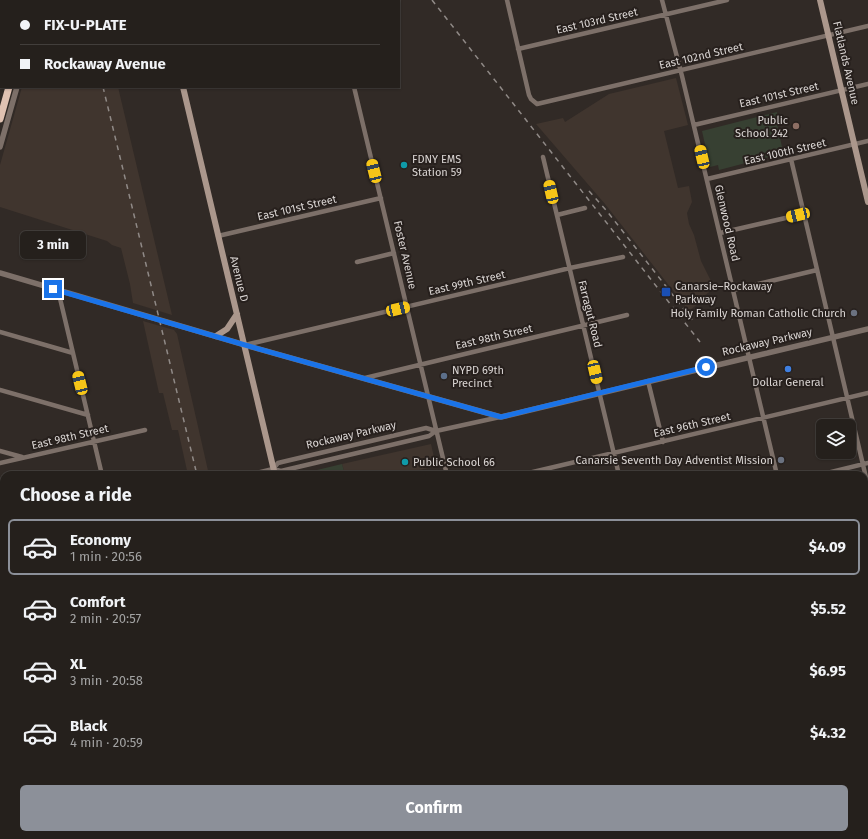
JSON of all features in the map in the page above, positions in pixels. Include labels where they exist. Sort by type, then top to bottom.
[{"type":"highway","points":[[0,119],[9,88]]},
{"type":"main road","name":"Flatlands Avenue","points":[[820,0],[868,199]]},
{"type":"main road","name":"Avenue D","points":[[182,88],[245,345],[274,471]]},
{"type":"main road","points":[[216,336],[227,329],[237,314]]},
{"type":"street","points":[[507,0],[518,49]]},
{"type":"street","name":"Glenwood Road","points":[[662,0],[681,70],[776,471]]},
{"type":"street","name":"East 103rd Street","points":[[518,49],[727,0]]},
{"type":"street","name":"East 102nd Street","points":[[518,49],[529,95],[537,104],[868,26]]},
{"type":"street","name":"East 101st Street","points":[[694,125],[868,84]]},
{"type":"street","points":[[0,147],[17,88]]},
{"type":"street","name":"Foster Avenue","points":[[354,88],[446,471]]},
{"type":"street","name":"East 100th Street","points":[[707,179],[868,141]]},
{"type":"street","name":"Farragut Road","points":[[543,157],[618,471]]},
{"type":"street","points":[[791,160],[847,398],[865,464],[836,471]]},
{"type":"street","name":"East 101st Street","points":[[218,236],[381,198]]},
{"type":"street","points":[[557,215],[585,208]]},
{"type":"street","points":[[720,234],[803,214]]},
{"type":"street","points":[[357,262],[394,253]]},
{"type":"street","name":"East 99th Street","points":[[245,345],[570,268],[623,257]]},
{"type":"street","points":[[733,290],[817,270]]},
{"type":"street","points":[[0,273],[245,345],[501,417]]},
{"type":"street","points":[[58,290],[101,471]]},
{"type":"street","name":"East 98th Street","points":[[365,378],[627,315]]},
{"type":"street","name":"Rockaway Parkway","points":[[280,471],[429,436],[436,431],[501,417],[868,329]]},
{"type":"street","points":[[0,332],[73,353]]},
{"type":"street","points":[[648,381],[663,442]]},
{"type":"street","points":[[0,390],[88,415]]},
{"type":"street","name":"East 96th Street","points":[[537,471],[868,393]]},
{"type":"street","name":"Rockaway Parkway","points":[[274,471],[278,463],[297,458],[426,428],[436,431]]},
{"type":"street","name":"East 98th Street","points":[[0,463],[145,430]]},
{"type":"street","points":[[0,451],[23,457]]},
{"type":"shaded area","points":[[676,78],[688,125],[664,131],[678,188],[689,186],[692,202],[687,213],[689,224],[694,235],[701,261],[711,281],[713,289],[704,296],[705,298],[689,311],[605,204],[536,124],[563,118],[565,122],[609,94]]},
{"type":"shaded area","points":[[22,88],[118,88],[172,315],[133,303],[121,248],[112,245],[107,241],[0,207],[0,165]]},
{"type":"shaded area","points":[[143,321],[174,330],[177,334],[208,471],[187,471],[178,430],[172,430],[163,393],[159,393]]},
{"type":"shaded area","points":[[431,444],[436,466],[415,471],[344,471],[342,464]]},
{"type":"green space","points":[[777,112],[778,119],[776,119],[782,147],[778,148],[780,154],[719,170],[718,165],[710,167],[702,131]]},
{"type":"green space","points":[[342,464],[344,471],[313,471]]},
{"type":"railway","points":[[432,0],[700,342]]},
{"type":"railway","points":[[103,88],[196,471]]},
{"type":"railway","points":[[589,191],[606,210],[694,322]]},
{"type":"place","name":"Public School 242","points":[[796,126]]},
{"type":"place","name":"FDNY EMS Station 59","points":[[404,165]]},
{"type":"place","name":"Canarsie–Rockaway Parkway","points":[[666,292]]},
{"type":"place","name":"Holy Family Roman Catholic Church","points":[[854,313]]},
{"type":"place","name":"Dollar General","points":[[788,369]]},
{"type":"place","name":"NYPD 69th Precinct","points":[[444,376]]},
{"type":"place","name":"Canarsie Seventh Day Adventist Mission","points":[[781,460]]},
{"type":"place","name":"Public School 66","points":[[405,462]]},
{"type":"route","points":[[53,289],[501,417],[706,367]]}]
